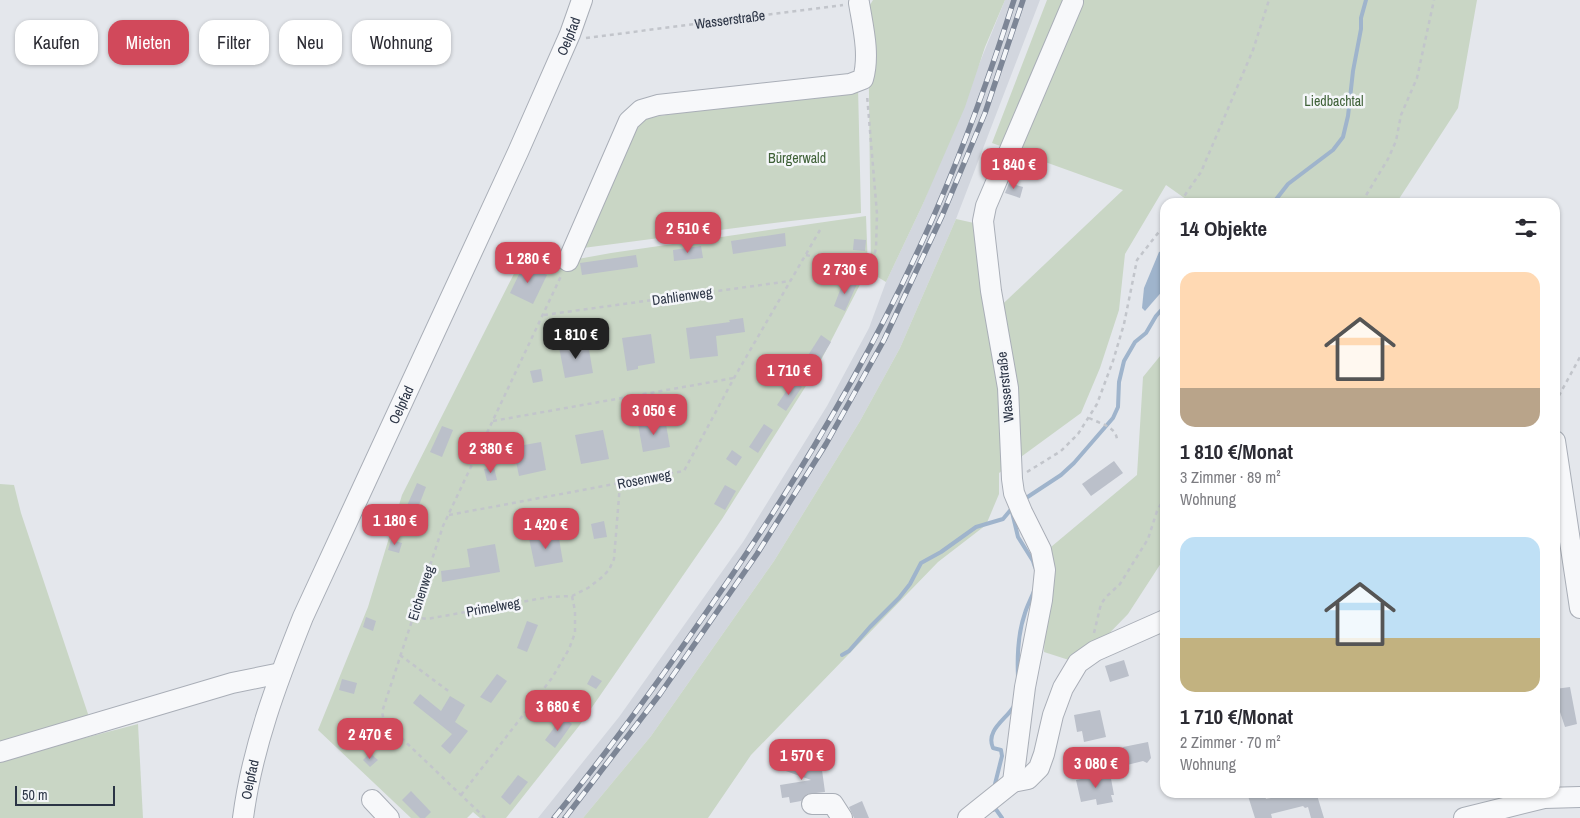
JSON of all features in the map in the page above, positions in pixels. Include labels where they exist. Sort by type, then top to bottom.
[{"type":"street","name":"Oelpfad","points":[[243,818],[250,779],[264,725],[280,673],[303,616],[518,152],[570,34],[582,0]]},
{"type":"street","name":"Wasserstraße","points":[[1018,781],[1025,687],[1045,579],[1044,560],[1022,512],[1013,486],[1008,388],[991,291],[983,221],[986,206],[1073,2]]},
{"type":"street","points":[[568,261],[629,121],[641,110],[658,105],[850,84],[863,79],[866,68],[864,31],[859,3]]},
{"type":"street","points":[[1560,474],[1580,608]]},
{"type":"street","points":[[968,818],[1018,781],[1033,775],[1039,768],[1053,715],[1070,674],[1078,663],[1095,651],[1160,622]]},
{"type":"street","points":[[0,752],[232,683],[280,673]]},
{"type":"street","points":[[1560,798],[1580,797]]},
{"type":"street","points":[[1464,818],[1544,798]]},
{"type":"street","points":[[372,800],[389,818]]},
{"type":"street","points":[[812,804],[833,804],[842,818]]},
{"type":"path","points":[[1183,198],[1201,172],[1253,50],[1269,0]]},
{"type":"path","points":[[1364,198],[1388,159],[1396,141],[1401,115],[1417,78],[1434,0]]},
{"type":"path","name":"Wasserstraße","points":[[583,39],[859,3]]},
{"type":"path","points":[[806,255],[866,268],[872,265],[876,248],[878,214],[867,90],[863,79]]},
{"type":"path","name":"Rosenweg","points":[[448,515],[684,472],[734,378],[820,230]]},
{"type":"path","points":[[1013,486],[1031,471],[1061,451],[1078,434],[1089,418],[1097,404],[1113,361],[1124,324],[1137,260],[1160,230]]},
{"type":"path","name":"Eichenweg","points":[[485,818],[384,721],[382,712],[448,515],[568,261]]},
{"type":"path","name":"Dahlienweg","points":[[544,315],[790,281]]},
{"type":"path","points":[[1560,394],[1580,357]]},
{"type":"path","points":[[493,421],[734,378]]},
{"type":"path","points":[[1089,418],[1115,431],[1117,442]]},
{"type":"path","points":[[461,795],[546,686],[570,649],[575,633],[575,611],[572,596],[588,588],[601,578],[609,570],[614,559],[620,484]]},
{"type":"path","points":[[1095,651],[1094,634],[1101,604],[1120,584],[1148,539],[1156,511],[1160,505]]},
{"type":"path","name":"Primelweg","points":[[414,617],[426,619],[549,597],[572,596]]},
{"type":"path","points":[[400,655],[451,694]]},
{"type":"shaded area","points":[[1005,0],[1040,0],[956,219],[900,348],[860,421],[774,561],[651,736],[583,818],[538,818],[619,717],[743,542],[827,406],[869,328],[886,282],[922,206]]},
{"type":"green space","points":[[873,0],[1005,0],[985,47],[965,107],[922,206],[886,282],[871,273],[868,8]]},
{"type":"green space","name":"Liedbachtal","points":[[1047,0],[1477,0],[1458,108],[1400,198],[1184,198],[1166,185],[1125,254],[1119,310],[1100,368],[1081,413],[999,473],[999,494],[986,525],[938,562],[751,755],[708,818],[583,818],[651,736],[774,561],[860,421],[900,348],[956,219],[974,223],[988,318],[1123,190],[992,143]]},
{"type":"green space","name":"Bürgerwald","points":[[858,87],[861,213],[583,248],[639,119]]},
{"type":"green space","points":[[866,216],[868,269],[816,370],[722,519],[579,726],[506,818],[480,818],[473,812],[467,818],[411,818],[318,730],[368,607],[402,495],[529,244],[567,261]]},
{"type":"green space","points":[[1160,356],[1160,565],[1128,614],[1089,654],[1069,660],[1044,652],[1047,589],[1045,552],[1137,475],[1143,377]]},
{"type":"green space","points":[[0,484],[14,485],[21,513],[89,717],[0,742]]},
{"type":"green space","points":[[138,724],[143,818],[0,818],[0,760]]},
{"type":"water","points":[[1159,252],[1160,294],[1145,311],[1142,308],[1144,288]]},
{"type":"building","points":[[1009,183],[1023,187],[1020,198],[1005,193]]},
{"type":"building","points":[[785,233],[786,246],[733,254],[731,241]]},
{"type":"building","points":[[854,239],[866,240],[865,251],[853,250]]},
{"type":"building","points":[[701,246],[703,258],[674,261],[673,250]]},
{"type":"building","points":[[636,255],[638,267],[582,275],[580,263]]},
{"type":"building","points":[[524,264],[547,275],[533,304],[510,293]]},
{"type":"building","points":[[844,280],[857,284],[845,311],[834,306]]},
{"type":"building","points":[[743,318],[745,332],[716,336],[718,356],[690,359],[686,328],[730,322],[729,320]]},
{"type":"building","points":[[651,334],[655,363],[638,366],[638,369],[627,371],[622,338]]},
{"type":"building","points":[[821,335],[831,342],[816,367],[805,360]]},
{"type":"building","points":[[588,344],[593,373],[565,378],[559,347]]},
{"type":"building","points":[[541,369],[543,381],[533,383],[530,371]]},
{"type":"building","points":[[793,381],[802,387],[786,411],[777,405]]},
{"type":"building","points":[[665,419],[670,447],[643,452],[638,424]]},
{"type":"building","points":[[764,424],[773,430],[758,453],[749,447]]},
{"type":"building","points":[[442,426],[453,430],[442,457],[430,452]]},
{"type":"building","points":[[603,430],[609,459],[581,464],[575,435]]},
{"type":"building","points":[[541,442],[546,470],[519,476],[513,447]]},
{"type":"building","points":[[732,450],[742,457],[736,466],[726,459]]},
{"type":"building","points":[[1114,461],[1123,473],[1091,496],[1082,484]]},
{"type":"building","points":[[494,467],[497,480],[487,481],[484,469]]},
{"type":"building","points":[[417,483],[426,487],[416,513],[406,508]]},
{"type":"building","points":[[725,485],[736,491],[725,510],[714,504]]},
{"type":"building","points":[[604,521],[607,537],[594,539],[591,524]]},
{"type":"building","points":[[558,533],[563,562],[535,567],[529,538]]},
{"type":"building","points":[[391,540],[402,543],[399,553],[388,550]]},
{"type":"building","points":[[495,544],[500,572],[442,582],[441,571],[470,567],[467,549]]},
{"type":"building","points":[[366,617],[376,621],[373,631],[363,627]]},
{"type":"building","points":[[527,621],[538,625],[527,652],[517,648]]},
{"type":"building","points":[[1124,660],[1129,676],[1110,682],[1105,666]]},
{"type":"building","points":[[497,674],[507,681],[491,703],[480,697]]},
{"type":"building","points":[[592,675],[602,681],[596,689],[587,684]]},
{"type":"building","points":[[342,679],[357,683],[354,694],[339,690]]},
{"type":"building","points":[[1570,687],[1577,724],[1565,727],[1560,712],[1560,688]]},
{"type":"building","points":[[420,694],[441,711],[450,696],[465,705],[455,722],[468,731],[450,754],[441,746],[452,734],[413,703]]},
{"type":"building","points":[[1100,710],[1106,737],[1084,742],[1082,731],[1077,732],[1074,715]]},
{"type":"building","points":[[562,717],[572,724],[555,748],[545,740]]},
{"type":"building","points":[[816,741],[827,741],[827,754],[816,754]]},
{"type":"building","points":[[1148,742],[1151,758],[1147,763],[1143,761],[1127,765],[1123,747]]},
{"type":"building","points":[[370,753],[378,760],[370,767],[363,760]]},
{"type":"building","points":[[787,757],[822,770],[825,792],[807,794],[801,801],[790,803],[789,797],[782,798],[780,785],[811,780],[783,770]]},
{"type":"building","points":[[1110,773],[1114,795],[1111,795],[1113,802],[1097,805],[1096,799],[1081,802],[1076,780]]},
{"type":"building","points":[[518,775],[528,782],[510,805],[501,797]]},
{"type":"building","points":[[411,791],[431,812],[425,818],[420,818],[402,800]]},
{"type":"building","points":[[1249,798],[1318,798],[1324,818],[1311,818],[1308,807],[1305,808],[1303,806],[1271,814],[1272,818],[1255,818]]},
{"type":"building","points":[[862,801],[869,818],[854,818],[849,807]]},
{"type":"waterway","points":[[1277,198],[1288,184],[1333,150],[1343,137],[1348,116],[1361,18],[1366,0]]},
{"type":"waterway","points":[[1023,500],[1061,475],[1074,463],[1113,418],[1118,407],[1119,382],[1124,361],[1135,342],[1146,333],[1160,312]]},
{"type":"waterway","points":[[842,655],[849,651],[899,598],[910,584],[921,563],[941,552],[976,527],[1003,519],[1013,507]]},
{"type":"waterway","points":[[1012,512],[1018,537],[1035,567]]},
{"type":"waterway","points":[[1018,677],[1019,637],[1026,610],[1034,591]]},
{"type":"waterway","points":[[995,784],[1002,756],[1001,750],[993,748],[992,736],[994,730],[1014,706]]},
{"type":"waterway","points":[[993,810],[995,808],[1002,818]]},
{"type":"railway","points":[[554,818],[629,720],[734,572],[767,523],[828,423],[885,319],[935,213],[977,108],[1014,0]]},
{"type":"railway","points":[[565,818],[660,694],[757,554],[826,444],[884,340],[942,216],[985,113],[1023,0]]}]
